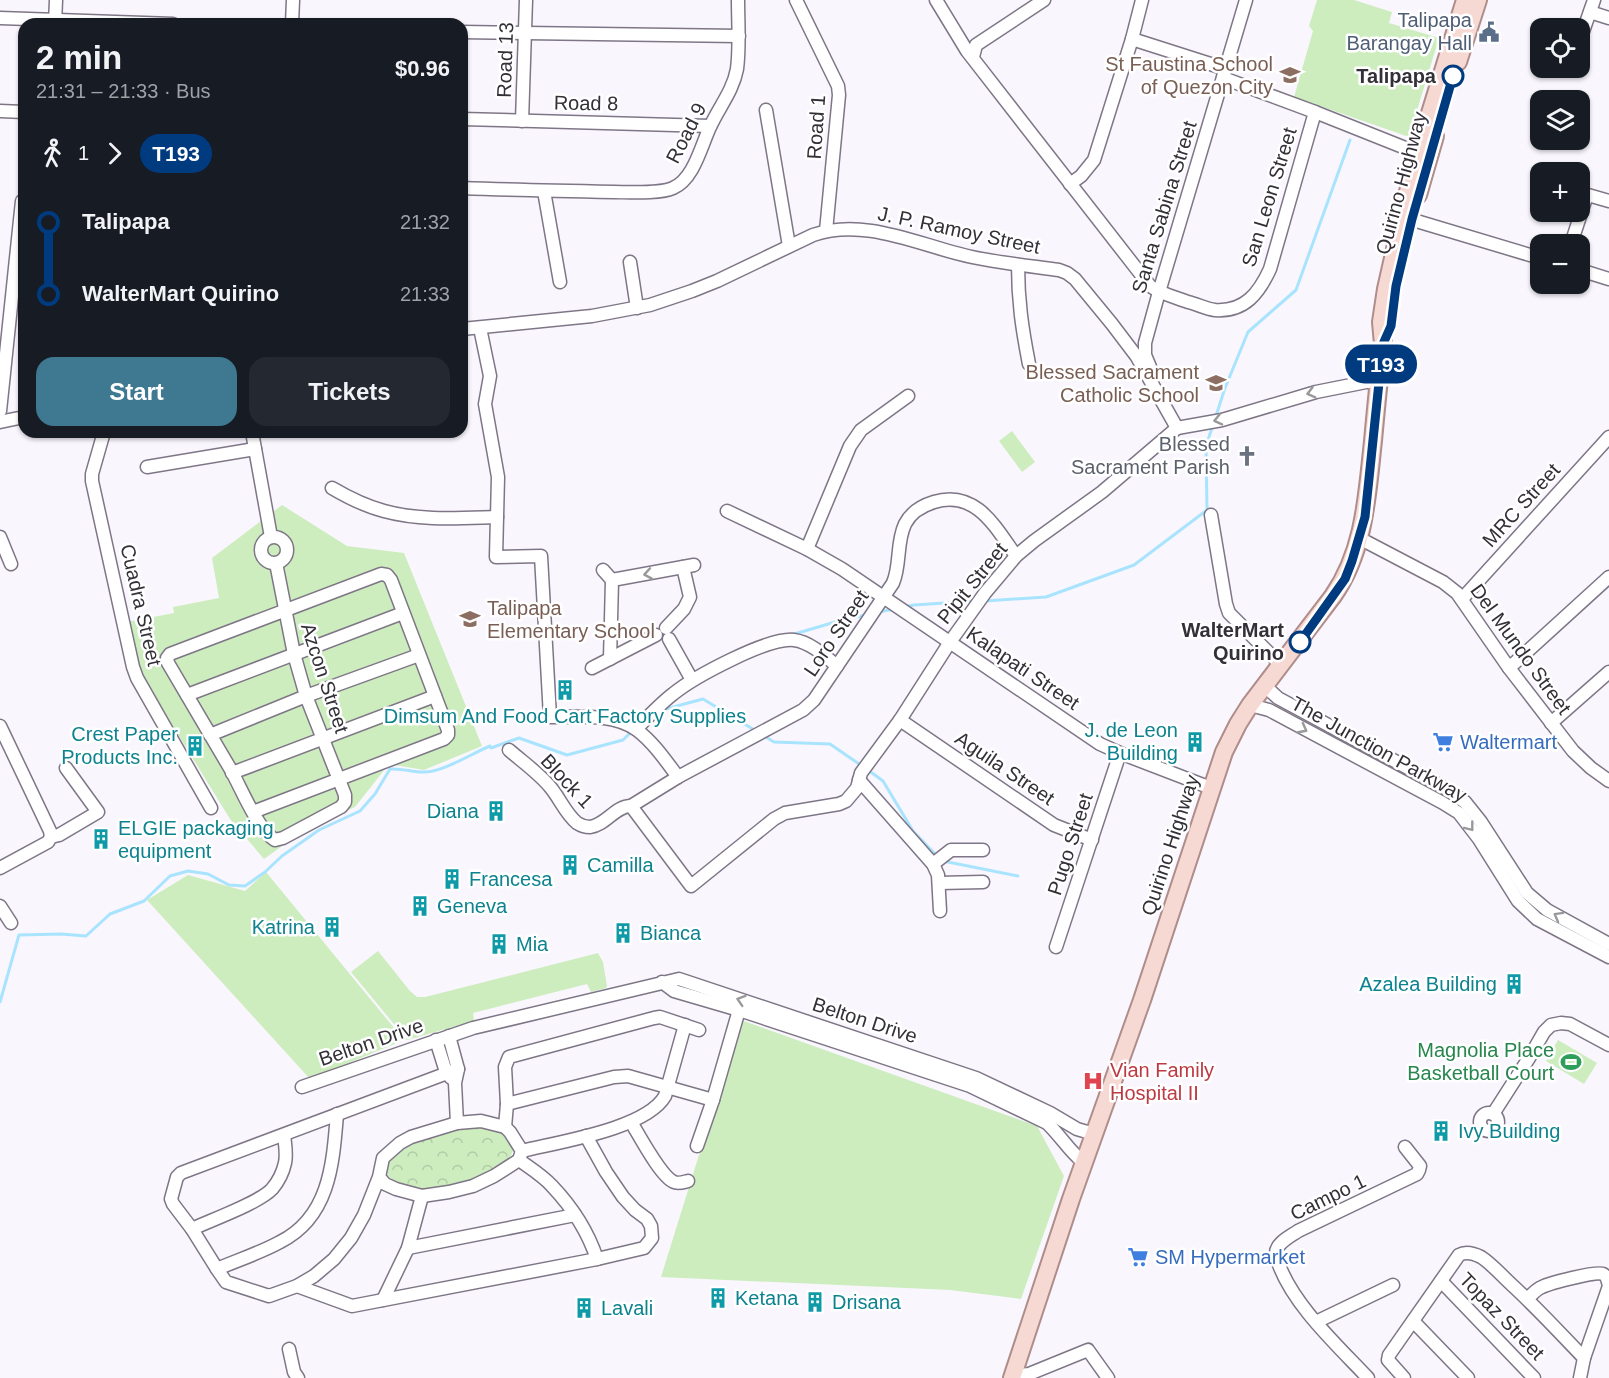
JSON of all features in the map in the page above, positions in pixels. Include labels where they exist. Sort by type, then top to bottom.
[{"type":"main road","name":"Quirino Highway","points":[[1013,1376],[1083,1161],[1142,1000],[1224,752],[1250,705],[1345,579],[1352,561],[1365,517],[1383,344],[1391,326],[1407,218],[1466,0]]},
{"type":"main road","name":"Quirino Highway","points":[[1423,155],[1453,76],[1478,0]]},
{"type":"street","points":[[55,18],[56,0]]},
{"type":"street","points":[[292,18],[293,0]]},
{"type":"street","name":"Road 13","points":[[522,121],[526,0]]},
{"type":"street","name":"Road 9","points":[[468,188],[646,192],[673,188],[686,178],[696,162],[710,126],[732,86],[737,69],[738,0]]},
{"type":"street","name":"Road 1","points":[[796,0],[838,86],[826,231]]},
{"type":"street","points":[[936,0],[967,51],[1150,286],[1159,292]]},
{"type":"street","points":[[973,57],[976,45],[1044,0]]},
{"type":"street","points":[[1070,184],[1081,176],[1094,160],[1142,0]]},
{"type":"street","name":"Santa Sabina Street","points":[[1156,391],[1154,376],[1144,350],[1159,292],[1246,0]]},
{"type":"street","points":[[1592,6],[1609,18]]},
{"type":"street","points":[[0,18],[18,19]]},
{"type":"street","points":[[468,32],[739,36]]},
{"type":"street","points":[[1132,39],[1423,155]]},
{"type":"street","points":[[766,110],[789,246]]},
{"type":"street","points":[[0,111],[18,112]]},
{"type":"street","name":"San Leon Street","points":[[1159,292],[1213,310],[1242,306],[1252,298],[1262,286],[1270,269],[1315,112]]},
{"type":"street","name":"Road 8","points":[[468,119],[710,126]]},
{"type":"street","points":[[544,191],[560,282]]},
{"type":"street","points":[[1590,196],[1609,201]]},
{"type":"street","points":[[1407,218],[1530,255]]},
{"type":"street","name":"J. P. Ramoy Street","points":[[468,329],[592,316],[638,308],[669,300],[700,288],[826,231],[855,229],[880,232],[969,256],[1067,273],[1075,279],[1137,357],[1177,429]]},
{"type":"street","points":[[0,411],[18,239]]},
{"type":"street","points":[[630,262],[638,308]]},
{"type":"street","points":[[1018,265],[1020,320],[1029,364]]},
{"type":"street","points":[[1590,273],[1609,279]]},
{"type":"street","points":[[480,328],[490,376],[485,404],[498,477],[496,557],[541,556],[550,717],[604,718],[636,729],[663,757],[678,777]]},
{"type":"street","points":[[1177,429],[1222,420],[1316,392],[1378,382]]},
{"type":"street","points":[[807,549],[850,446],[861,430],[908,396]]},
{"type":"street","points":[[0,422],[18,418]]},
{"type":"street","name":"Pipit Street","points":[[631,806],[691,886],[774,819],[785,813],[846,801],[950,642],[985,593],[1016,556],[1102,492],[1177,429]]},
{"type":"street","name":"MRC Street","points":[[1462,599],[1609,437]]},
{"type":"street","name":"Cuadra Street","points":[[102,438],[92,474],[92,482],[133,667],[137,678],[211,808]]},
{"type":"street","name":"Azcon Street","points":[[253,438],[271,537],[280,539],[287,550],[284,559],[276,563],[294,654],[306,696],[345,795],[345,802],[341,807],[275,840],[269,836],[254,812]]},
{"type":"street","points":[[147,467],[255,449]]},
{"type":"street","points":[[332,488],[354,501],[385,512],[430,517],[497,518]]},
{"type":"street","name":"Loro Street","points":[[631,806],[678,777],[803,710],[813,700],[885,597],[896,574],[899,543],[905,523],[920,508],[941,500],[956,500],[969,504],[980,510],[992,522],[1016,556]]},
{"type":"street","name":"Kalapati Street","points":[[727,512],[807,549],[842,569],[1100,744],[1211,788]]},
{"type":"street","points":[[1211,515],[1229,613],[1281,665]]},
{"type":"street","points":[[0,537],[11,564]]},
{"type":"street","name":"Del Mundo Street","points":[[1359,538],[1443,582],[1457,593],[1509,668],[1573,751],[1609,781]]},
{"type":"street","points":[[592,668],[664,636],[690,597],[689,566],[612,580]]},
{"type":"street","points":[[603,570],[612,580],[610,659]]},
{"type":"street","points":[[381,574],[387,575],[391,580],[403,613],[448,735],[444,739],[254,812],[168,663],[170,654],[381,574]]},
{"type":"street","points":[[1509,668],[1609,577]]},
{"type":"street","points":[[187,694],[403,613]]},
{"type":"street","points":[[664,636],[690,682]]},
{"type":"street","points":[[636,729],[665,700],[690,682],[747,653],[775,642],[796,640],[805,643],[837,666]]},
{"type":"street","points":[[210,735],[306,696],[419,655]]},
{"type":"street","points":[[1551,723],[1609,672]]},
{"type":"street","name":"The Junction Parkway","points":[[1265,686],[1278,698],[1445,788],[1465,802],[1481,822],[1522,897],[1609,944]]},
{"type":"street","points":[[232,773],[435,696]]},
{"type":"street","name":"The Junction Parkway","points":[[1250,705],[1269,710],[1443,802],[1459,813],[1538,919],[1609,957]]},
{"type":"street","name":"Aguila Street","points":[[900,720],[1054,825],[1092,840]]},
{"type":"street","points":[[0,726],[51,837],[48,842],[0,868]]},
{"type":"street","name":"Block 1","points":[[509,750],[542,778],[577,823],[586,827],[593,826],[624,807],[631,806]]},
{"type":"street","name":"Pugo Street","points":[[1056,947],[1120,753]]},
{"type":"street","points":[[51,837],[59,835],[98,812],[66,768]]},
{"type":"street","points":[[860,777],[933,864],[938,875],[940,911]]},
{"type":"street","points":[[933,864],[951,850],[983,850]]},
{"type":"street","points":[[939,883],[983,882]]},
{"type":"street","points":[[0,906],[11,923]]},
{"type":"street","name":"Belton Drive","points":[[302,1087],[473,1028],[679,979],[945,1072],[970,1086],[1050,1119],[1094,1134]]},
{"type":"street","name":"Belton Drive","points":[[662,982],[674,991],[945,1072]]},
{"type":"street","points":[[697,1146],[739,1010]]},
{"type":"street","points":[[505,1126],[508,1057],[660,1017],[699,1030]]},
{"type":"street","points":[[1493,1114],[1544,1032],[1551,1025],[1570,1024],[1609,1045]]},
{"type":"street","points":[[379,1177],[385,1184],[396,1189],[422,1196],[473,1186],[494,1176],[521,1155],[631,1122],[649,1113],[661,1102],[668,1087],[686,1025]]},
{"type":"street","points":[[449,1036],[457,1122]]},
{"type":"street","points":[[436,1040],[452,1070]]},
{"type":"street","points":[[452,1070],[181,1173],[177,1177],[171,1199],[173,1204],[226,1282],[268,1296],[297,1286],[314,1276],[334,1259],[351,1238],[364,1215],[379,1177],[383,1158],[400,1143],[411,1137],[457,1122],[481,1121],[505,1126],[521,1155],[565,1200],[590,1239],[597,1259]]},
{"type":"street","points":[[507,1104],[614,1077],[628,1076],[713,1100]]},
{"type":"street","points":[[217,1269],[281,1242],[303,1225],[320,1203],[327,1185],[337,1114]]},
{"type":"street","name":"Belton Drive","points":[[1050,1119],[1071,1151],[1083,1161]]},
{"type":"street","points":[[631,1122],[667,1178],[675,1183],[688,1181]]},
{"type":"street","points":[[1061,1138],[1069,1125]]},
{"type":"street","points":[[192,1229],[259,1199],[271,1190],[285,1164],[284,1135]]},
{"type":"street","points":[[297,1286],[352,1306],[644,1248],[652,1238],[651,1226],[647,1219],[623,1197],[586,1136]]},
{"type":"street","name":"Campo 1","points":[[1368,1378],[1302,1306],[1289,1287],[1276,1254],[1278,1248],[1298,1231],[1417,1174],[1420,1166],[1405,1147]]},
{"type":"street","points":[[383,1300],[408,1248],[422,1196]]},
{"type":"street","points":[[408,1248],[575,1215]]},
{"type":"street","points":[[1404,1378],[1388,1360],[1389,1355],[1459,1255],[1464,1252],[1480,1257],[1490,1265],[1527,1299],[1584,1358]]},
{"type":"street","points":[[1527,1299],[1540,1287],[1550,1284],[1595,1273],[1603,1274],[1607,1278],[1609,1286],[1584,1358],[1580,1378]]},
{"type":"street","name":"Topaz Street","points":[[1441,1281],[1534,1378]]},
{"type":"street","points":[[1316,1322],[1393,1285]]},
{"type":"street","points":[[1413,1321],[1468,1378]]},
{"type":"street","points":[[289,1349],[294,1372],[298,1378]]},
{"type":"street","points":[[1013,1376],[1029,1374],[1088,1350],[1108,1378]]},
{"type":"green space","points":[[1317,0],[1354,0],[1392,12],[1389,23],[1439,38],[1409,137],[1294,97],[1313,31],[1309,26]]},
{"type":"green space","points":[[1012,431],[1035,462],[1022,472],[999,441]]},
{"type":"green space","points":[[282,505],[347,546],[404,553],[482,746],[424,770],[389,764],[355,807],[310,826],[264,859],[230,819],[139,671],[127,622],[174,613],[173,607],[219,598],[212,558]]},
{"type":"green space","points":[[266,872],[404,1040],[310,1079],[147,900],[188,875],[245,891]]},
{"type":"green space","points":[[378,951],[417,997],[425,997],[598,953],[603,962],[607,986],[591,992],[587,984],[473,1013],[474,1021],[407,1040],[351,972]]},
{"type":"green space","points":[[741,1020],[1037,1126],[1064,1176],[1021,1299],[950,1290],[661,1277]]},
{"type":"green space","name":"Magnolia Place Basketball Court","points":[[1558,1040],[1597,1063],[1584,1084],[1546,1061]]},
{"type":"green space","points":[[458,1128],[484,1128],[503,1133],[513,1148],[512,1153],[506,1162],[481,1177],[433,1189],[402,1186],[386,1173],[386,1163],[404,1147]]},
{"type":"waterway","points":[[1215,419],[1248,332],[1296,290],[1350,140]]},
{"type":"waterway","points":[[985,601],[1046,597],[1134,565],[1207,510],[1206,446],[1213,425]]},
{"type":"waterway","points":[[904,607],[975,601]]},
{"type":"waterway","points":[[878,612],[895,609]]},
{"type":"waterway","points":[[791,635],[866,615]]},
{"type":"waterway","points":[[662,710],[703,699],[756,731]]},
{"type":"waterway","points":[[491,748],[519,738],[567,755],[623,740],[632,731]]},
{"type":"waterway","points":[[764,736],[774,742],[830,744],[862,766]]},
{"type":"waterway","points":[[0,1002],[19,935],[86,936],[110,914],[144,901],[170,876],[188,871],[208,874],[229,885],[245,886],[319,830],[360,811],[375,794],[390,769],[419,772],[439,769],[490,746]]},
{"type":"waterway","points":[[868,770],[883,781],[913,831],[938,857]]},
{"type":"waterway","points":[[943,861],[1018,876]]},
{"type":"bus line","name":"T193","points":[[1300,642],[1345,579],[1365,517],[1383,344],[1391,326],[1396,286],[1412,219],[1453,76]]},
{"type":"place","name":"Talipapa Barangay Hall","points":[[1489,32]]},
{"type":"place","name":"St Faustina School of Quezon City","points":[[1290,75]]},
{"type":"place","name":"Talipapa","points":[[1453,76]]},
{"type":"place","name":"Blessed Sacrament Catholic School","points":[[1216,383]]},
{"type":"place","name":"Blessed Sacrament Parish","points":[[1247,456]]},
{"type":"place","name":"Talipapa Elementary School","points":[[470,619]]},
{"type":"place","name":"WalterMart Quirino","points":[[1300,642]]},
{"type":"place","name":"Dimsum And Food Cart Factory Supplies","points":[[565,690]]},
{"type":"place","name":"J. de Leon Building","points":[[1195,742]]},
{"type":"place","name":"Waltermart","points":[[1443,742]]},
{"type":"place","name":"Crest Paper Products Inc.","points":[[195,746]]},
{"type":"place","name":"Diana","points":[[496,811]]},
{"type":"place","name":"ELGIE packaging equipment","points":[[101,839]]},
{"type":"place","name":"Camilla","points":[[570,865]]},
{"type":"place","name":"Francesa","points":[[452,879]]},
{"type":"place","name":"Geneva","points":[[420,906]]},
{"type":"place","name":"Katrina","points":[[332,927]]},
{"type":"place","name":"Bianca","points":[[623,933]]},
{"type":"place","name":"Mia","points":[[499,944]]},
{"type":"place","name":"Azalea Building","points":[[1514,984]]},
{"type":"place","name":"Magnolia Place Basketball Court","points":[[1571,1062]]},
{"type":"place","name":"Vian Family Hospital II","points":[[1093,1081]]},
{"type":"place","name":"Ivy Building","points":[[1441,1131]]},
{"type":"place","name":"SM Hypermarket","points":[[1138,1257]]},
{"type":"place","name":"Ketana","points":[[718,1298]]},
{"type":"place","name":"Drisana","points":[[815,1302]]},
{"type":"place","name":"Lavali","points":[[584,1308]]}]
